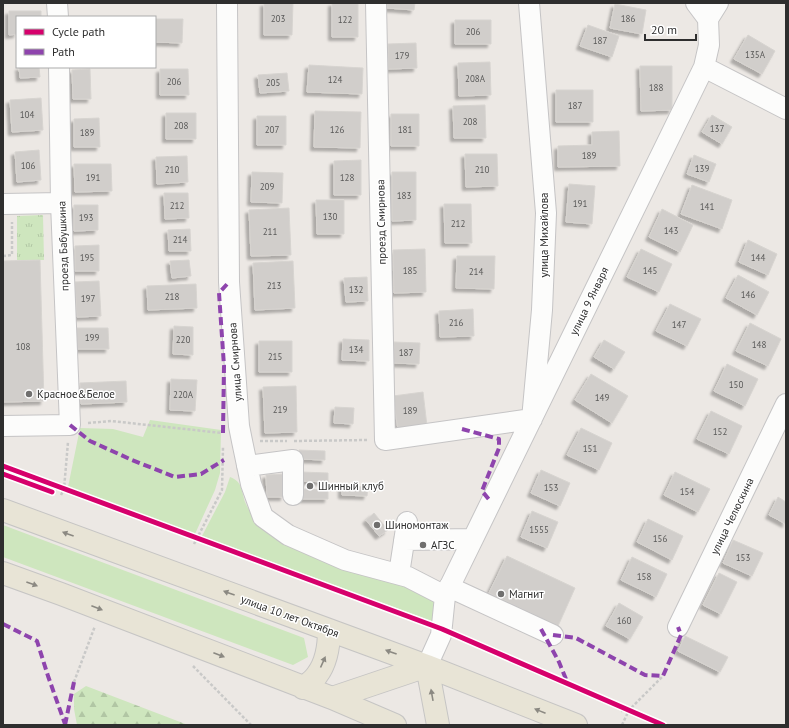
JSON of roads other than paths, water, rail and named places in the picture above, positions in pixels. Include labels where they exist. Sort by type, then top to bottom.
[{"type":"main road","name":"улица 10 лет Октября","points":[[3,510],[427,666],[576,725]]},
{"type":"main road","points":[[3,573],[332,698],[395,725]]},
{"type":"main road","points":[[303,688],[317,676],[325,660],[329,645],[329,630]]},
{"type":"main road","points":[[332,698],[427,666],[438,725]]},
{"type":"main road","points":[[332,698],[360,725]]},
{"type":"street","points":[[57,3],[58,16]]},
{"type":"street","name":"улица Смирнова","points":[[227,3],[229,282],[242,441],[250,484],[263,517],[288,535],[345,560],[408,577],[553,635]]},
{"type":"street","name":"проезд Смирнова","points":[[376,3],[385,440],[532,419]]},
{"type":"street","name":"улица Михайлова","points":[[529,3],[546,213],[542,310],[532,419]]},
{"type":"street","points":[[696,3],[713,11]]},
{"type":"street","name":"улица 9 Января","points":[[447,592],[704,67],[709,45],[713,11]]},
{"type":"street","points":[[704,67],[786,109]]},
{"type":"street","name":"проезд Бабушкина","points":[[3,426],[70,425],[59,68]]},
{"type":"street","points":[[8,204],[62,203]]},
{"type":"street","name":"улица Челюскина","points":[[678,627],[786,404]]},
{"type":"street","points":[[247,466],[293,460],[293,495]]},
{"type":"street","points":[[399,574],[405,531],[473,539]]},
{"type":"street","points":[[427,666],[441,635],[447,592]]},
{"type":"place","name":"Красное&Белое","points":[[29,394]]},
{"type":"place","name":"Шинный клуб","points":[[310,486]]},
{"type":"place","name":"Шиномонтаж","points":[[377,525]]},
{"type":"place","name":"АГЗС","points":[[423,545]]},
{"type":"place","name":"Магнит","points":[[501,594]]}]
